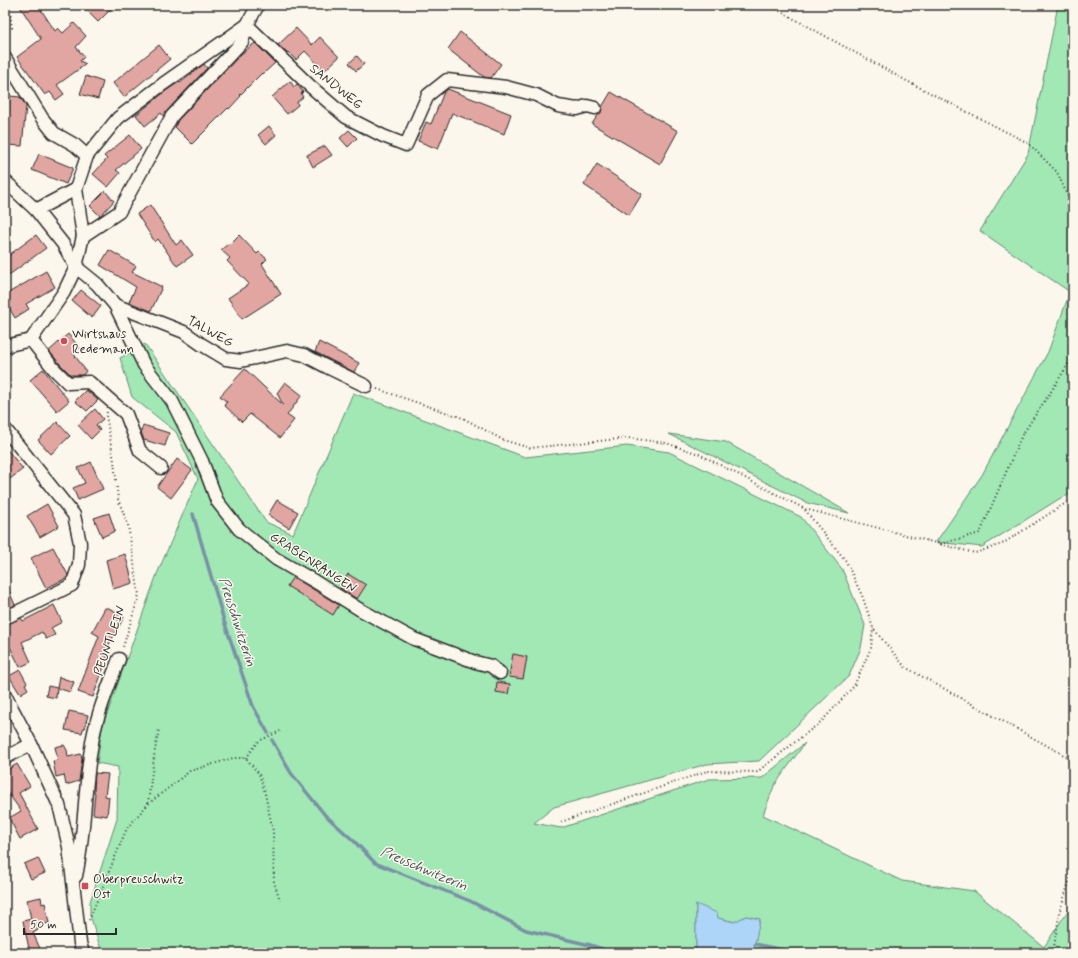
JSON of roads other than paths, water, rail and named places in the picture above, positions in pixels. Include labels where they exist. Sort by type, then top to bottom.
[{"type":"street","points":[[83,236],[119,212],[172,116],[242,42],[247,25],[258,5]]},
{"type":"street","points":[[5,346],[32,340],[64,292],[76,267],[83,236],[76,189],[87,156],[118,118],[163,84],[247,25]]},
{"type":"street","name":"SANDWEG","points":[[247,25],[310,86],[346,117],[383,136],[406,145],[428,94],[447,80],[506,87],[536,95],[558,106],[577,109],[587,106],[595,108]]},
{"type":"street","points":[[5,58],[42,118],[54,133],[75,145],[87,156]]},
{"type":"street","points":[[5,181],[36,210],[63,244],[76,267]]},
{"type":"street","points":[[36,210],[76,189]]},
{"type":"street","name":"TALWEG","points":[[76,267],[97,284],[115,305],[184,332],[226,359],[241,361],[286,351],[304,355],[366,386]]},
{"type":"street","name":"GRABENRANGEN","points":[[115,305],[144,366],[172,401],[202,461],[217,501],[239,528],[276,559],[366,613],[414,639],[475,662],[491,666],[500,673]]},
{"type":"street","points":[[32,340],[54,369],[68,383],[89,382],[126,414],[140,451],[161,468]]},
{"type":"street","points":[[5,429],[74,516],[80,543],[79,565],[72,585],[5,618]]},
{"type":"street","name":"PEUNTLEIN","points":[[74,889],[82,842],[84,806],[91,748],[98,717],[119,659]]},
{"type":"street","points":[[5,695],[31,744],[59,805],[69,846],[80,943],[83,953]]},
{"type":"street","points":[[5,758],[31,744]]},
{"type":"water","points":[[696,904],[717,913],[718,918],[734,922],[746,916],[760,919],[753,953],[696,953]]},
{"type":"waterway","name":"Preuschwitzerin","points":[[193,514],[224,621],[253,706],[268,733]]},
{"type":"waterway","name":"Preuschwitzerin","points":[[272,740],[291,773],[325,815],[355,842],[375,863],[470,901],[526,930],[590,945],[615,953]]},
{"type":"waterway","points":[[755,944],[798,953]]},
{"type":"place","name":"Wirtshaus Redemann","points":[[64,341]]},
{"type":"place","name":"Oberpreuschwitz Ost","points":[[85,886]]}]
